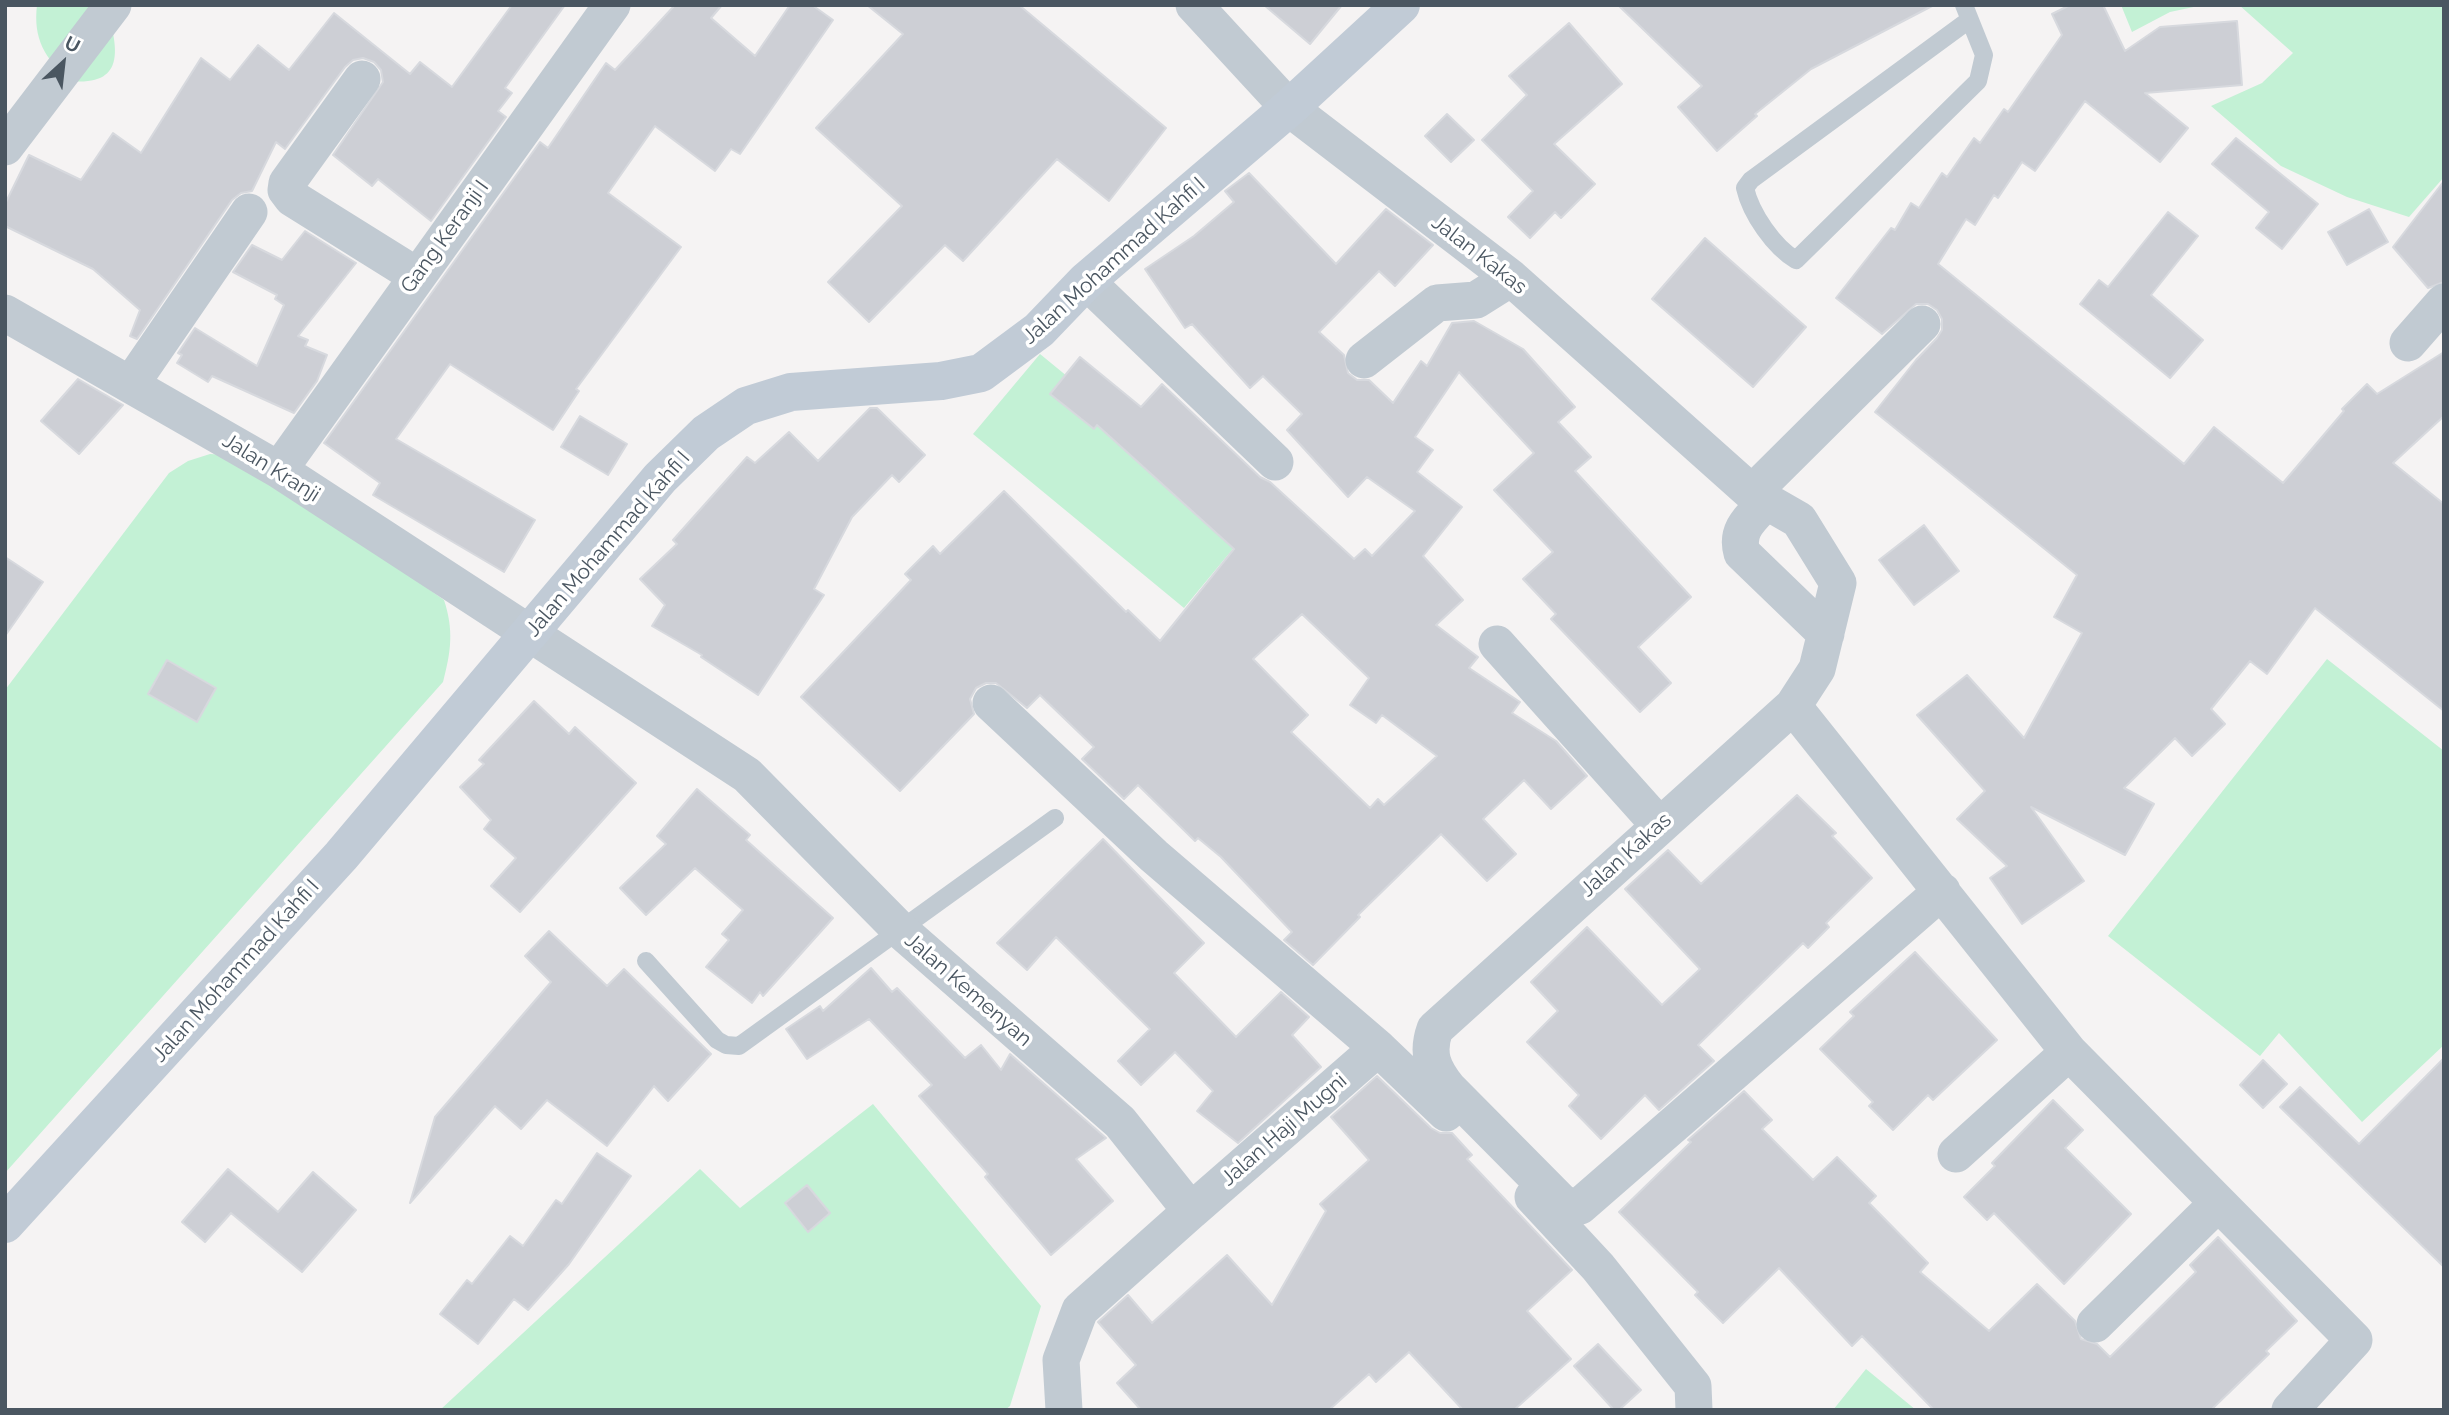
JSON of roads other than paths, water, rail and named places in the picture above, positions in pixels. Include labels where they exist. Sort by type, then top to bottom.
[{"type":"main road","name":"Jalan Mohammad Kahfi I","points":[[5,1224],[341,856],[660,478],[706,433],[746,405],[791,393],[941,381],[981,373],[1039,330],[1086,281],[1289,108],[1401,5]]},
{"type":"street","points":[[5,147],[113,5]]},
{"type":"street","name":"Gang Keranji I","points":[[279,470],[612,5]]},
{"type":"street","name":"Jalan Kakas","points":[[1194,5],[1289,108],[1511,278],[1755,506],[1799,520],[1838,583],[1817,669],[1793,706],[1435,1029],[1430,1057],[1436,1073],[1561,1202],[1571,1207],[1580,1206],[1942,891]]},
{"type":"street","points":[[362,79],[287,183],[286,190],[292,198],[417,276]]},
{"type":"street","points":[[131,384],[249,212]]},
{"type":"street","points":[[1364,360],[1437,303],[1476,300],[1511,278]]},
{"type":"street","points":[[1086,281],[1275,462]]},
{"type":"street","points":[[2408,343],[2444,302]]},
{"type":"street","name":"Jalan Kranji","points":[[5,313],[279,470],[530,635]]},
{"type":"street","points":[[1826,634],[1742,553],[1738,541],[1755,506],[1922,324]]},
{"type":"street","name":"Jalan Kemenyan","points":[[530,635],[747,775],[899,929],[1120,1122],[1191,1211]]},
{"type":"street","points":[[1497,644],[1659,825]]},
{"type":"street","points":[[991,703],[1154,856],[1378,1048],[1561,1224],[1693,1386],[1694,1410]]},
{"type":"street","points":[[1793,706],[2069,1052],[2354,1340],[2290,1410]]},
{"type":"street","name":"Jalan Haji Mugni","points":[[1191,1211],[1378,1048]]},
{"type":"street","points":[[1956,1154],[2069,1052]]},
{"type":"street","points":[[2095,1324],[2217,1204]]},
{"type":"street","points":[[1064,1410],[1061,1360],[1080,1310],[1191,1211]]},
{"type":"lane","points":[[1966,13],[1984,55],[1978,82],[1797,260],[1782,251],[1748,200],[1745,188],[1751,180],[1966,13]]},
{"type":"lane","points":[[646,961],[718,1040],[726,1045],[739,1046],[1055,818]]}]
